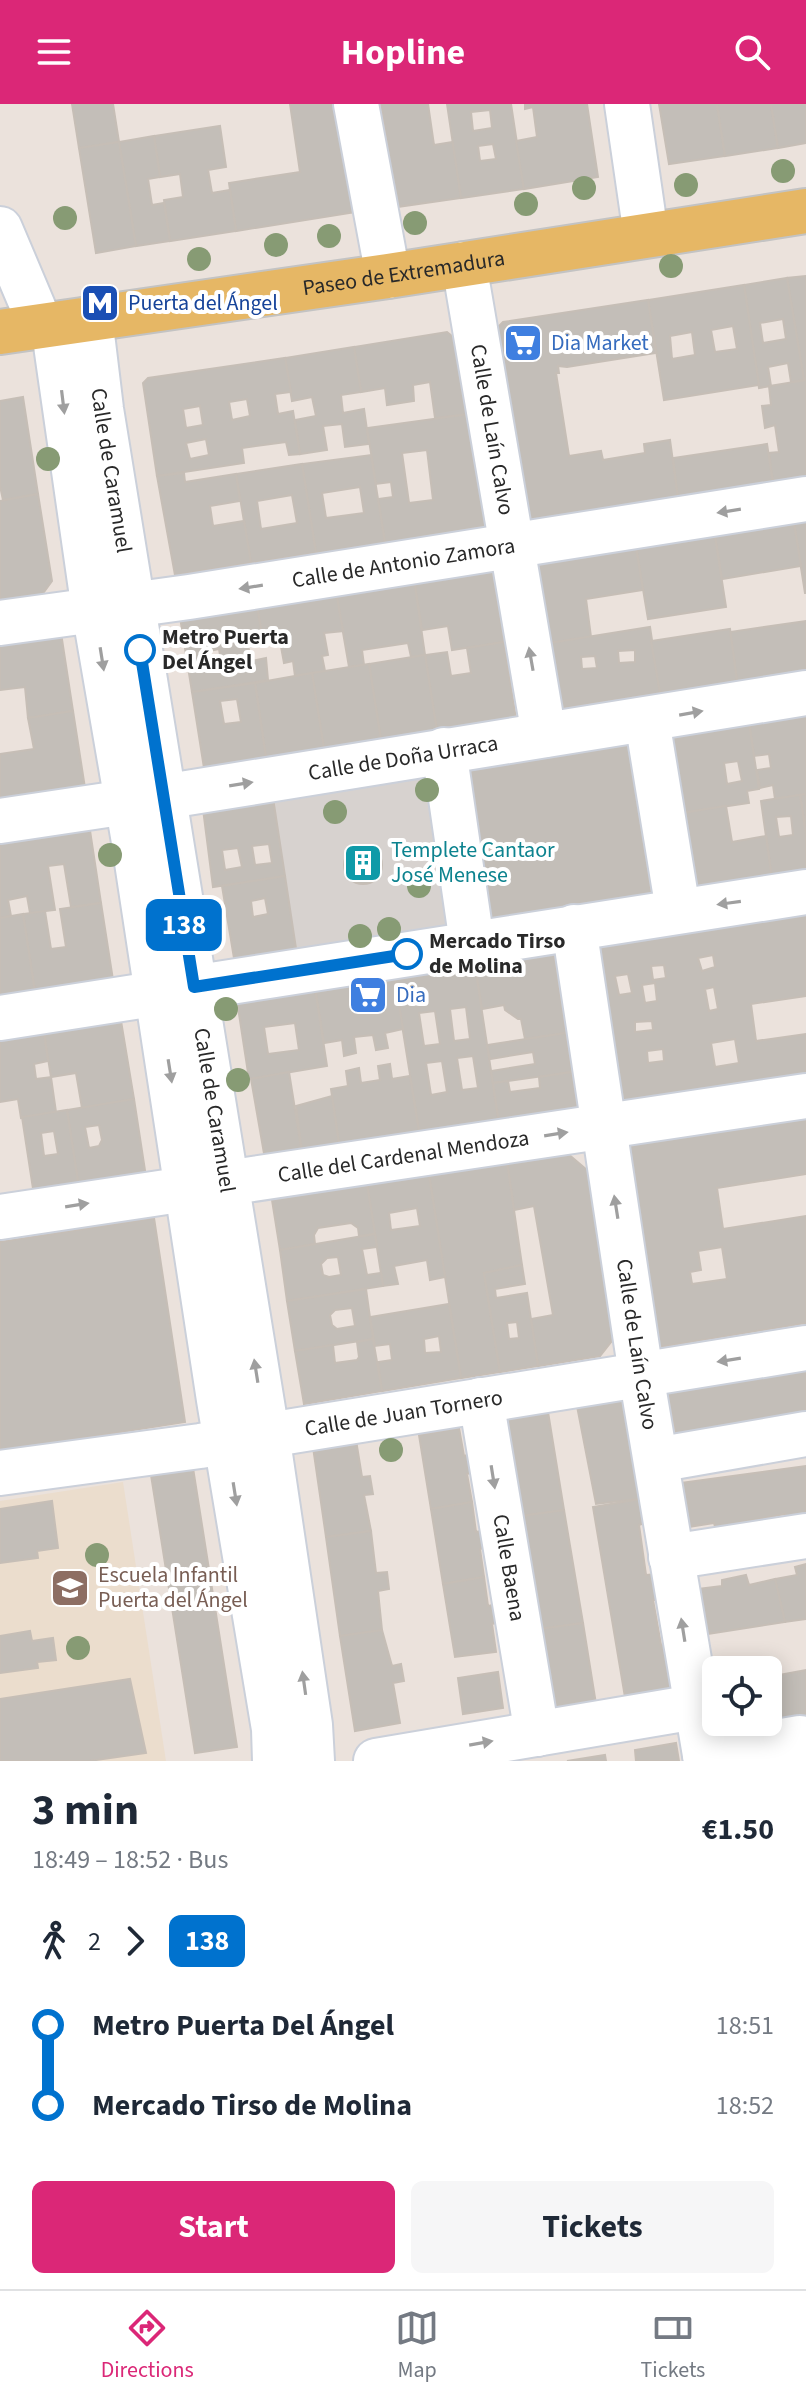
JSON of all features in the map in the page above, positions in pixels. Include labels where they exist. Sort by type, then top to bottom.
[{"type":"main road","name":"Paseo de Extremadura","points":[[46,325],[806,211]]},
{"type":"street","points":[[356,104],[388,276]]},
{"type":"street","points":[[627,104],[646,235]]},
{"type":"street","name":"Calle de Caramuel","points":[[0,229],[46,325],[113,608],[247,1438],[310,1725],[312,1761]]},
{"type":"street","name":"Calle de Laín Calvo","points":[[464,264],[544,735]]},
{"type":"street","name":"Calle de Antonio Zamora","points":[[0,623],[806,499]]},
{"type":"street","name":"Calle de Doña Urraca","points":[[0,821],[806,693]]},
{"type":"street","points":[[647,720],[678,910]]},
{"type":"street","points":[[444,750],[472,943]]},
{"type":"street","points":[[0,1018],[806,892]]},
{"type":"street","name":"Calle de Laín Calvo","points":[[574,927],[641,1374],[706,1758]]},
{"type":"street","name":"Calle del Cardenal Mendoza","points":[[0,1217],[806,1096]]},
{"type":"street","name":"Calle de Juan Tornero","points":[[0,1473],[247,1438],[806,1348]]},
{"type":"street","name":"Calle Baena","points":[[481,1400],[537,1734]]},
{"type":"street","points":[[656,1460],[806,1434]]},
{"type":"street","name":"Calle de Caramuel","points":[[247,1438],[275,1761]]},
{"type":"street","points":[[671,1557],[806,1536]]},
{"type":"street","points":[[376,1761],[695,1707]]},
{"type":"street","points":[[706,1758],[800,1738],[804,1761]]},
{"type":"shaded area","points":[[459,771],[483,923],[297,955],[273,798]]},
{"type":"shaded area","name":"Escuela Infantil Puerta del Ángel","points":[[123,1482],[166,1761],[0,1761],[0,1501]]},
{"type":"building","points":[[72,104],[113,104],[119,142],[79,148]]},
{"type":"building","points":[[290,104],[339,104],[356,212],[236,231],[229,183],[300,172]]},
{"type":"building","points":[[381,104],[428,104],[434,145],[453,142],[461,198],[397,207]]},
{"type":"building","points":[[447,104],[511,104],[524,189],[461,198]],"holes":[[[490,110],[492,128],[473,131],[471,112]],[[493,144],[496,159],[480,161],[478,146]]]},
{"type":"building","points":[[525,104],[587,104],[598,177],[524,189],[516,141],[537,137],[533,107],[525,109]]},
{"type":"building","points":[[659,104],[717,104],[725,156],[669,164]]},
{"type":"building","points":[[717,104],[771,104],[778,148],[725,156]]},
{"type":"building","points":[[771,104],[806,104],[806,143],[778,148]]},
{"type":"building","points":[[220,126],[226,167],[208,170],[212,193],[230,190],[236,231],[170,241],[164,200],[183,197],[180,174],[160,177],[154,136]]},
{"type":"building","points":[[154,136],[160,177],[148,179],[152,205],[164,203],[170,241],[136,246],[119,142]]},
{"type":"building","points":[[119,142],[136,246],[96,253],[79,148]]},
{"type":"building","points":[[806,276],[806,379],[804,380],[787,278]]},
{"type":"building","points":[[787,278],[804,380],[791,382],[788,363],[768,367],[771,386],[759,388],[744,285]],"holes":[[[783,319],[786,339],[763,343],[760,323]]]},
{"type":"building","points":[[744,285],[759,385],[664,400],[648,300]],"holes":[[[733,326],[737,349],[715,352],[711,330]],[[692,332],[695,355],[672,359],[670,336]]]},
{"type":"building","points":[[648,300],[656,353],[558,366],[559,373],[556,373],[569,456],[601,451],[603,460],[645,453],[644,444],[670,440],[678,498],[535,520],[528,518],[496,334],[498,327],[503,322]]},
{"type":"building","points":[[447,332],[457,340],[469,414],[435,418],[430,382],[413,385],[414,401],[387,405],[385,388],[361,392],[354,347]]},
{"type":"building","points":[[354,347],[361,392],[341,395],[343,413],[364,409],[369,444],[345,447],[342,424],[323,426],[327,450],[300,454],[295,420],[316,416],[312,397],[292,401],[285,358]]},
{"type":"building","points":[[285,358],[291,392],[275,394],[278,414],[293,411],[300,454],[289,455],[286,442],[242,448],[244,463],[157,476],[143,383],[148,378]],"holes":[[[247,399],[250,416],[232,420],[229,402]],[[200,406],[203,425],[186,428],[183,409]],[[206,439],[209,455],[190,459],[186,443]]]},
{"type":"building","points":[[806,380],[806,478],[773,483],[769,453],[779,452],[775,425],[765,428],[762,406],[771,405],[769,386]]},
{"type":"building","points":[[23,397],[38,494],[3,500],[0,486],[0,401]]},
{"type":"building","points":[[469,414],[487,526],[385,543],[378,499],[393,497],[391,482],[376,484],[367,428]],"holes":[[[427,450],[433,500],[409,503],[402,453]]]},
{"type":"building","points":[[767,444],[773,483],[678,498],[673,458]]},
{"type":"building","points":[[371,455],[385,543],[316,553],[302,464]],"holes":[[[360,487],[364,513],[326,518],[322,493]]]},
{"type":"building","points":[[302,464],[316,553],[251,563],[236,474]],"holes":[[[292,495],[297,523],[261,529],[257,501]]]},
{"type":"building","points":[[184,473],[185,482],[236,474],[240,501],[210,506],[213,526],[244,521],[251,563],[175,575],[157,476]]},
{"type":"building","points":[[38,494],[52,581],[41,596],[0,602],[0,501]]},
{"type":"building","points":[[806,515],[806,593],[805,593],[793,517]]},
{"type":"building","points":[[793,517],[801,566],[722,579],[714,530]]},
{"type":"building","points":[[714,530],[726,607],[648,619],[635,541]]},
{"type":"building","points":[[635,541],[643,590],[586,599],[591,637],[543,644],[532,572],[544,556]]},
{"type":"building","points":[[492,567],[504,642],[452,650],[448,626],[422,630],[414,579]]},
{"type":"building","points":[[414,579],[425,655],[411,657],[408,643],[362,650],[364,665],[349,667],[336,592]]},
{"type":"building","points":[[336,592],[343,631],[324,633],[328,655],[322,656],[325,671],[295,676],[293,661],[284,663],[280,641],[263,642],[257,605]]},
{"type":"building","points":[[257,605],[263,642],[248,645],[251,661],[266,658],[268,680],[192,692],[180,617]],"holes":[[[219,649],[222,666],[206,668],[204,652]]]},
{"type":"building","points":[[806,621],[806,670],[737,681],[730,632]]},
{"type":"building","points":[[650,627],[660,693],[554,710],[543,644]],"holes":[[[635,650],[635,662],[619,663],[618,651]],[[595,656],[597,668],[582,669],[581,657]]]},
{"type":"building","points":[[730,629],[737,681],[660,693],[651,641]]},
{"type":"building","points":[[61,633],[73,711],[28,718],[25,687],[0,690],[0,643]]},
{"type":"building","points":[[504,642],[516,719],[437,731],[425,655],[447,652],[451,676],[471,673],[467,648]]},
{"type":"building","points":[[425,655],[437,731],[381,740],[369,664]]},
{"type":"building","points":[[369,664],[381,740],[324,749],[312,673]]},
{"type":"building","points":[[312,673],[324,749],[266,758],[255,683]]},
{"type":"building","points":[[255,683],[266,758],[204,768],[192,692]],"holes":[[[237,699],[241,722],[224,724],[220,701]]]},
{"type":"building","points":[[73,711],[85,788],[0,801],[0,754],[34,749],[28,718]]},
{"type":"building","points":[[806,714],[806,794],[775,799],[773,785],[760,788],[757,770],[771,768],[769,754],[754,756],[749,723]]},
{"type":"building","points":[[749,723],[759,789],[747,791],[749,803],[681,813],[669,736]],"holes":[[[738,761],[742,781],[727,784],[724,763]]]},
{"type":"building","name":"Mercado Tirso de Molina","points":[[628,745],[652,896],[483,923],[459,771]]},
{"type":"building","points":[[806,794],[806,834],[800,795]]},
{"type":"building","points":[[800,795],[806,834],[806,874],[772,879],[761,801]],"holes":[[[791,816],[793,835],[779,837],[776,817]]]},
{"type":"building","points":[[273,798],[285,876],[213,887],[203,809]],"holes":[[[269,844],[272,863],[255,865],[252,846]],[[238,848],[242,867],[225,870],[222,850]]]},
{"type":"building","points":[[726,806],[732,842],[766,836],[772,879],[693,893],[681,813]]},
{"type":"building","points":[[89,824],[101,903],[71,907],[64,864],[48,866],[55,910],[30,913],[27,896],[8,900],[11,916],[0,918],[0,838]]},
{"type":"building","name":"Templete Cantaor José Menese","points":[[363,846],[376,852],[382,865],[376,878],[363,884],[350,878],[344,865],[350,852]]},
{"type":"building","points":[[285,876],[297,955],[235,964],[222,886]],"holes":[[[265,898],[268,914],[253,917],[251,901]]]},
{"type":"building","points":[[101,903],[113,980],[35,992],[23,914],[45,911],[51,949],[66,947],[60,909]]},
{"type":"building","points":[[23,914],[35,992],[0,997],[0,918]]},
{"type":"building","points":[[806,915],[806,996],[751,1004],[756,1041],[806,1034],[806,1075],[618,1104],[594,948]],"holes":[[[713,955],[715,967],[702,971],[698,958]],[[664,965],[666,978],[653,980],[651,966]],[[628,974],[632,993],[619,995],[615,976]],[[655,983],[657,1001],[645,1003],[642,985]],[[714,987],[718,1009],[709,1011],[705,989]],[[652,1021],[653,1030],[635,1032],[635,1022]],[[735,1039],[739,1063],[715,1067],[711,1043]],[[663,1049],[664,1061],[648,1063],[647,1051]]]},
{"type":"building","points":[[554,954],[566,1033],[525,1039],[521,1019],[505,1010],[504,1005],[482,1009],[475,966]]},
{"type":"building","points":[[475,966],[499,1123],[419,1131],[394,975]],"holes":[[[466,1007],[470,1039],[454,1041],[450,1009]],[[435,1011],[440,1044],[424,1046],[419,1013]],[[473,1056],[478,1088],[462,1090],[457,1058]],[[442,1061],[447,1092],[431,1095],[426,1063]]]},
{"type":"building","points":[[394,975],[403,1029],[385,1033],[388,1048],[376,1050],[373,1035],[354,1037],[356,1053],[344,1056],[342,1040],[324,1043],[315,988]]},
{"type":"building","points":[[315,988],[327,1066],[249,1079],[237,1001]],"holes":[[[295,1023],[299,1050],[268,1054],[264,1027]]]},
{"type":"building","points":[[121,1021],[134,1099],[82,1108],[76,1073],[51,1077],[44,1033]]},
{"type":"building","points":[[44,1033],[48,1061],[34,1064],[36,1079],[51,1077],[56,1112],[21,1118],[18,1099],[0,1102],[0,1040]]},
{"type":"building","points":[[566,1033],[572,1072],[493,1083],[491,1071],[535,1064],[533,1052],[490,1059],[487,1045]]},
{"type":"building","points":[[390,1064],[392,1079],[410,1076],[419,1131],[339,1144],[331,1089],[348,1086],[346,1071],[359,1068],[361,1083],[380,1080],[378,1066]]},
{"type":"building","points":[[289,1072],[302,1153],[265,1159],[251,1079]]},
{"type":"building","points":[[572,1072],[578,1111],[499,1123],[493,1083],[508,1081],[510,1092],[540,1088],[539,1077]]},
{"type":"building","points":[[332,1096],[339,1144],[302,1153],[296,1106]]},
{"type":"building","points":[[134,1099],[146,1177],[79,1188],[67,1110]],"holes":[[[99,1125],[102,1140],[99,1146],[89,1148],[85,1127]]]},
{"type":"building","points":[[67,1110],[79,1188],[34,1195],[22,1117]],"holes":[[[54,1131],[58,1154],[44,1156],[41,1133]]]},
{"type":"building","points":[[806,1113],[806,1174],[717,1188],[723,1229],[806,1216],[806,1323],[659,1347],[622,1139]],"holes":[[[722,1247],[727,1279],[692,1284],[690,1272],[701,1270],[698,1251]]]},
{"type":"building","points":[[567,1153],[587,1170],[615,1337],[600,1356],[538,1366],[531,1319],[553,1315],[534,1206],[514,1210],[507,1162]]},
{"type":"building","points":[[507,1162],[522,1265],[484,1273],[500,1372],[461,1378],[429,1175]]},
{"type":"building","points":[[429,1175],[445,1277],[430,1280],[427,1260],[394,1266],[398,1284],[383,1286],[367,1184]],"holes":[[[417,1208],[420,1226],[391,1230],[389,1213]]]},
{"type":"building","points":[[367,1184],[375,1234],[359,1236],[358,1228],[351,1223],[318,1228],[314,1235],[315,1244],[280,1250],[272,1200]]},
{"type":"building","points":[[154,1218],[185,1422],[0,1451],[0,1242]]},
{"type":"building","points":[[375,1234],[377,1247],[362,1249],[367,1275],[381,1273],[383,1286],[287,1301],[280,1250]],"holes":[[[338,1257],[341,1275],[323,1275],[321,1264],[327,1258]]]},
{"type":"building","points":[[522,1265],[525,1284],[495,1289],[496,1298],[527,1293],[538,1366],[500,1372],[484,1273]],"holes":[[[517,1322],[519,1338],[509,1339],[507,1323]]]},
{"type":"building","points":[[366,1289],[373,1339],[295,1351],[287,1301]],"holes":[[[352,1308],[355,1326],[337,1329],[332,1325],[330,1315],[335,1310]]]},
{"type":"building","points":[[449,1304],[461,1378],[382,1391],[378,1362],[392,1360],[390,1344],[375,1346],[370,1317]],"holes":[[[439,1336],[441,1352],[425,1353],[424,1339]]]},
{"type":"building","points":[[373,1339],[382,1391],[304,1404],[295,1351],[333,1345],[335,1363],[357,1360],[357,1342]]},
{"type":"building","points":[[806,1370],[806,1413],[677,1438],[667,1392]]},
{"type":"building","points":[[626,1399],[646,1498],[596,1504],[577,1406]]},
{"type":"building","points":[[548,1412],[564,1510],[521,1516],[502,1420]]},
{"type":"building","points":[[459,1428],[471,1473],[467,1474],[472,1502],[431,1509],[419,1435]]},
{"type":"building","points":[[356,1440],[362,1477],[370,1476],[373,1494],[364,1495],[371,1531],[326,1537],[313,1447]]},
{"type":"building","points":[[806,1466],[806,1521],[789,1523],[785,1514],[738,1523],[738,1529],[716,1530],[714,1523],[688,1527],[680,1483]]},
{"type":"building","points":[[193,1468],[237,1747],[195,1753],[151,1475]]},
{"type":"building","points":[[646,1498],[650,1521],[639,1525],[646,1575],[656,1574],[662,1600],[653,1600],[661,1645],[669,1647],[673,1666],[667,1669],[673,1694],[626,1703],[593,1507]]},
{"type":"building","points":[[52,1501],[58,1548],[37,1551],[38,1558],[0,1563],[0,1509]]},
{"type":"building","points":[[472,1502],[476,1532],[481,1531],[484,1548],[480,1549],[484,1577],[443,1584],[431,1509]]},
{"type":"building","points":[[564,1510],[583,1623],[539,1629],[521,1516]]},
{"type":"building","points":[[371,1531],[376,1573],[387,1572],[389,1589],[378,1591],[382,1630],[340,1636],[326,1537]]},
{"type":"building","points":[[806,1564],[806,1619],[785,1622],[775,1579],[797,1575],[795,1567]]},
{"type":"building","points":[[746,1575],[749,1585],[775,1579],[785,1622],[707,1634],[697,1589],[722,1586],[722,1580]]},
{"type":"building","points":[[484,1577],[488,1606],[493,1605],[496,1623],[492,1624],[496,1652],[455,1657],[443,1584]]},
{"type":"building","points":[[583,1623],[596,1704],[551,1713],[539,1629]]},
{"type":"building","points":[[382,1630],[392,1666],[401,1664],[404,1681],[393,1683],[400,1723],[355,1731],[340,1636]]},
{"type":"building","points":[[30,1631],[32,1641],[53,1638],[56,1660],[37,1662],[38,1668],[0,1673],[0,1636]]},
{"type":"building","points":[[806,1670],[806,1718],[782,1722],[782,1674]]},
{"type":"building","points":[[498,1672],[503,1708],[463,1714],[458,1678]]},
{"type":"building","points":[[130,1679],[146,1753],[89,1761],[0,1761],[0,1699]]},
{"type":"building","points":[[676,1743],[679,1761],[636,1761],[635,1750]]},
{"type":"building","points":[[605,1755],[606,1761],[567,1761]]},
{"type":"bus line","name":"138","points":[[140,650],[194,987],[407,954]]},
{"type":"place","name":"Puerta del Ángel","points":[[100,303]]},
{"type":"place","name":"Dia Market","points":[[523,343]]},
{"type":"place","name":"Metro Puerta Del Ángel","points":[[140,650]]},
{"type":"place","name":"Templete Cantaor José Menese","points":[[363,863]]},
{"type":"place","name":"Mercado Tirso de Molina","points":[[407,954]]},
{"type":"place","name":"Dia","points":[[368,995]]},
{"type":"place","name":"Escuela Infantil Puerta del Ángel","points":[[70,1588]]}]
